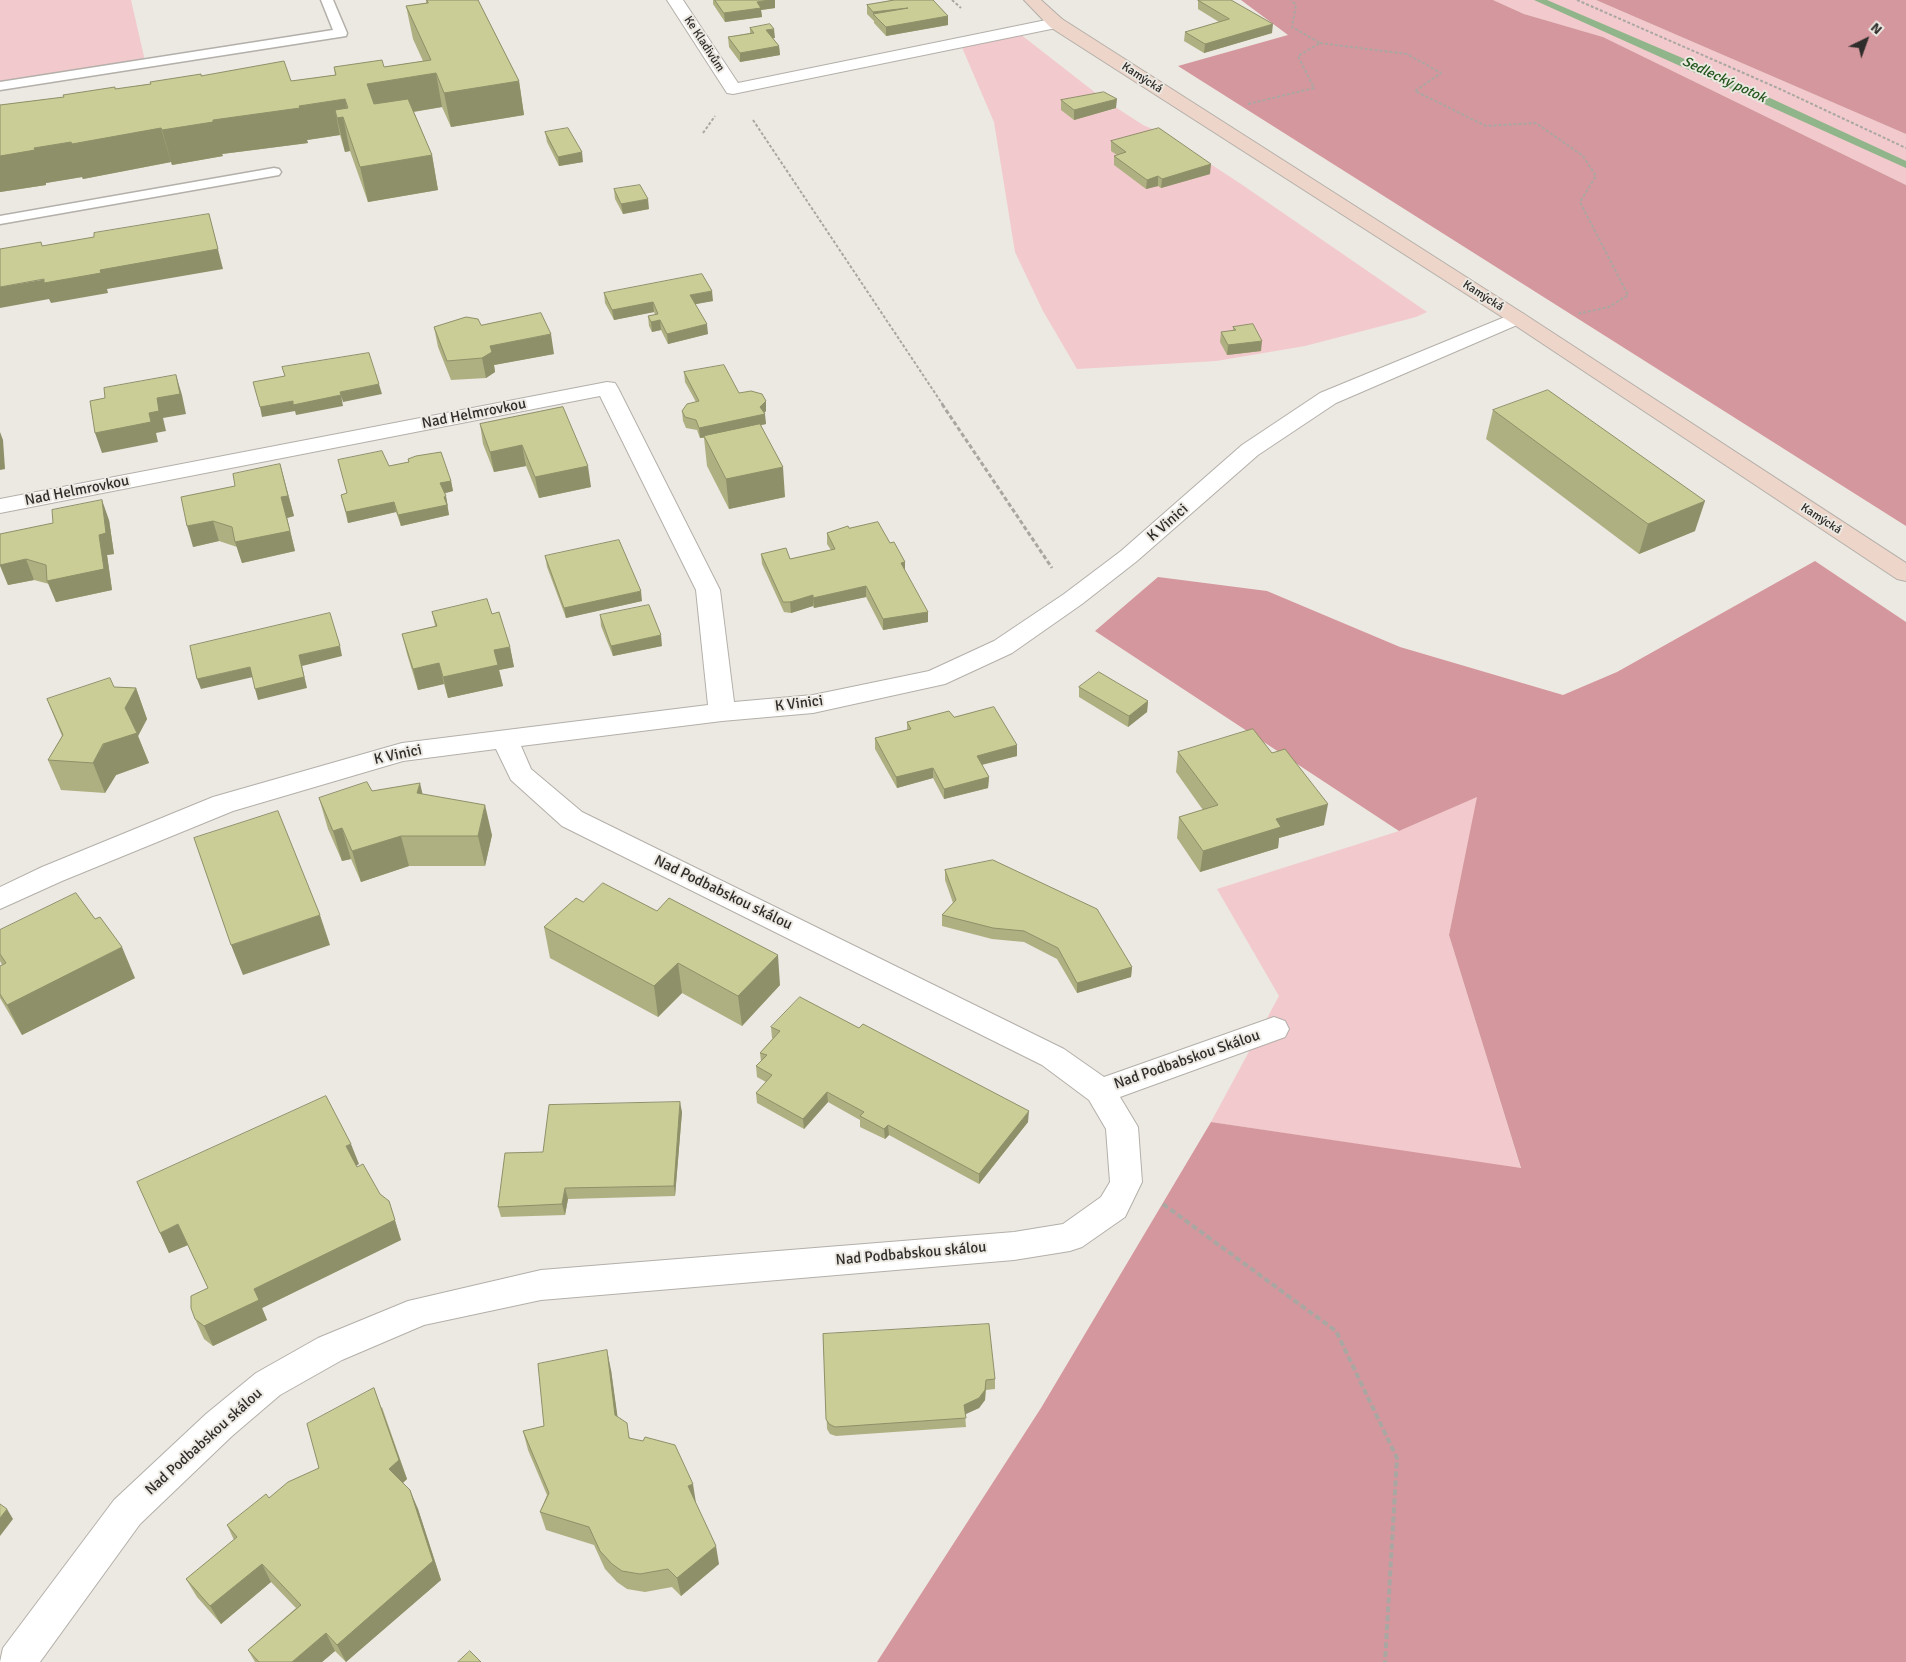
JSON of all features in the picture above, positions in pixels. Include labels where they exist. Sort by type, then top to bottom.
[{"type":"main road","name":"Kamýcká","points":[[1032,0],[1056,23],[1517,318],[1906,574]]},
{"type":"street","name":"Ke Kladivům","points":[[675,0],[733,89]]},
{"type":"street","points":[[733,89],[1056,23]]},
{"type":"street","name":"K Vinici","points":[[0,899],[52,874],[223,804],[402,752],[722,712],[813,704],[936,678],[1003,647],[1073,599],[1129,556],[1250,450],[1328,398],[1517,318]]},
{"type":"street","name":"Nad Helmrovkou","points":[[0,506],[607,388],[708,590],[722,712]]},
{"type":"street","name":"Nad Podbabskou skálou","points":[[17,1662],[127,1512],[219,1426],[268,1384],[330,1349],[420,1311],[540,1285],[1014,1246],[1070,1237],[1113,1207],[1126,1182],[1122,1128],[1100,1091],[1053,1057],[572,819],[520,774],[505,739]]},
{"type":"street","name":"Nad Podbabskou Skálou","points":[[1100,1091],[1274,1030]]},
{"type":"lane","points":[[0,86],[341,33],[327,0]]},
{"type":"lane","points":[[0,220],[274,172]]},
{"type":"path","points":[[1292,0],[1296,5],[1292,26],[1320,44],[1407,54],[1441,73],[1415,91],[1486,126],[1536,123],[1583,156],[1596,176],[1580,202],[1628,295],[1609,306],[1571,316]]},
{"type":"path","points":[[1577,0],[1771,85],[1906,148]]},
{"type":"path","points":[[1240,106],[1314,88],[1298,56],[1320,44]]},
{"type":"path","points":[[733,89],[776,158],[870,292],[1073,599]]},
{"type":"path","points":[[1126,1182],[1162,1204],[1336,1331],[1397,1458],[1385,1662]]},
{"type":"shaded area","points":[[0,0],[131,0],[145,61],[0,81]]},
{"type":"shaded area","points":[[1241,0],[1493,0],[1524,14],[1603,37],[1906,185],[1906,526],[1178,66],[1288,35]]},
{"type":"shaded area","points":[[1493,0],[1596,0],[1906,134],[1906,185],[1603,37],[1524,14]]},
{"type":"shaded area","points":[[1596,0],[1906,0],[1906,134]]},
{"type":"shaded area","points":[[1020,34],[1106,101],[1143,125],[1166,135],[1241,184],[1427,312],[1416,317],[1305,346],[1216,361],[1077,369],[1043,311],[1015,252],[994,122],[961,45]],"holes":[[[1115,109],[1074,119],[1062,110]]]},
{"type":"shaded area","points":[[1815,561],[1906,622],[1906,1662],[877,1662],[1041,1408],[1211,1122],[1521,1168],[1449,935],[1477,797],[1399,831],[1095,631],[1158,577],[1267,591],[1400,647],[1563,695],[1617,672]]},
{"type":"shaded area","points":[[1478,796],[1449,935],[1521,1169],[1211,1122],[1279,996],[1217,889],[1399,831]]},
{"type":"building","points":[[427,0],[478,0],[519,81],[444,93],[436,73],[367,84],[374,104],[408,99],[432,155],[360,167],[343,117],[337,118],[335,110],[348,108],[345,99],[299,106],[300,108],[213,120],[213,122],[162,130],[161,128],[72,144],[71,142],[34,148],[35,150],[0,156],[0,105],[64,97],[63,95],[115,87],[115,89],[151,84],[150,82],[201,74],[201,76],[284,61],[291,81],[336,75],[334,67],[382,60],[384,67],[431,60],[406,6],[428,3]]},
{"type":"building","points":[[715,0],[769,0],[757,2],[761,8],[724,13]]},
{"type":"building","points":[[895,0],[933,0],[948,16],[886,27],[873,14],[908,8],[873,12],[867,5]]},
{"type":"building","points":[[1198,0],[1231,0],[1273,24],[1205,44],[1185,32],[1229,19]]},
{"type":"building","points":[[770,24],[774,29],[766,30],[779,46],[740,53],[728,37],[754,33],[750,28]]},
{"type":"building","points":[[1104,92],[1117,99],[1074,110],[1061,100]]},
{"type":"building","points":[[568,128],[582,152],[558,157],[545,132]]},
{"type":"building","points":[[1159,128],[1211,164],[1162,179],[1158,176],[1147,180],[1114,156],[1126,152],[1111,141]]},
{"type":"building","points":[[640,185],[648,199],[621,204],[614,189]]},
{"type":"building","points":[[209,214],[218,249],[100,270],[101,273],[44,283],[44,279],[0,287],[0,249],[41,242],[42,246],[94,237],[94,233]]},
{"type":"building","points":[[702,274],[712,291],[690,295],[707,324],[667,334],[660,320],[651,322],[648,316],[658,314],[653,302],[612,310],[604,293]]},
{"type":"building","points":[[541,313],[551,334],[490,346],[492,352],[482,358],[447,361],[434,327],[466,317],[478,319],[481,325]]},
{"type":"building","points":[[1253,324],[1262,341],[1228,345],[1221,332],[1236,330],[1233,327]]},
{"type":"building","points":[[369,353],[379,384],[340,392],[341,395],[293,405],[293,401],[260,407],[253,382],[285,376],[282,367]]},
{"type":"building","points":[[724,365],[739,393],[751,391],[762,394],[766,401],[760,407],[765,414],[699,428],[696,420],[685,417],[682,411],[687,404],[699,401],[684,372]]},
{"type":"building","points":[[176,375],[180,394],[157,398],[159,411],[149,413],[151,422],[95,433],[90,401],[105,398],[104,388]]},
{"type":"building","points":[[1548,390],[1705,501],[1648,524],[1493,410]]},
{"type":"building","points":[[563,407],[588,466],[535,477],[522,445],[490,452],[480,424]]},
{"type":"building","points":[[760,424],[783,467],[726,479],[704,436]]},
{"type":"building","points":[[382,451],[389,466],[409,462],[408,459],[416,456],[441,452],[451,481],[440,483],[446,496],[444,497],[447,505],[398,515],[394,502],[346,512],[341,495],[347,493],[338,460]]},
{"type":"building","points":[[280,464],[288,496],[281,497],[290,531],[235,542],[232,527],[213,521],[187,526],[181,497],[235,486],[233,474]]},
{"type":"building","points":[[102,500],[106,533],[99,535],[104,569],[47,581],[46,565],[26,559],[0,565],[0,534],[53,523],[52,510]]},
{"type":"building","points":[[878,522],[890,543],[894,542],[905,562],[901,563],[928,612],[883,619],[866,586],[813,598],[813,595],[790,602],[783,602],[761,554],[786,548],[790,559],[835,549],[827,533],[848,526],[849,528]]},
{"type":"building","points":[[619,540],[641,591],[564,608],[545,556]]},
{"type":"building","points":[[487,599],[492,614],[499,612],[510,647],[494,650],[498,665],[443,677],[439,663],[413,669],[402,634],[437,626],[432,612]]},
{"type":"building","points":[[649,605],[661,635],[611,646],[600,615]]},
{"type":"building","points":[[330,613],[340,646],[299,655],[304,677],[255,689],[250,667],[197,679],[190,646]]},
{"type":"building","points":[[1099,672],[1148,701],[1129,716],[1079,687]]},
{"type":"building","points":[[110,678],[114,687],[136,688],[125,708],[137,733],[103,744],[93,763],[48,760],[63,735],[47,699]]},
{"type":"building","points":[[994,707],[1017,745],[977,756],[989,777],[944,789],[933,768],[896,777],[875,738],[911,729],[907,722],[949,711],[954,717]]},
{"type":"building","points":[[1253,729],[1272,753],[1285,749],[1328,804],[1276,819],[1281,827],[1203,851],[1179,817],[1218,805],[1178,752]]},
{"type":"building","points":[[367,782],[372,791],[420,783],[417,793],[485,805],[478,836],[401,836],[352,851],[342,828],[333,831],[319,798]]},
{"type":"building","points":[[278,811],[320,915],[231,945],[194,838]]},
{"type":"building","points":[[993,860],[1097,909],[1132,967],[1077,983],[1058,948],[1024,931],[993,928],[942,915],[956,900],[945,870]]},
{"type":"building","points":[[603,883],[657,911],[669,898],[778,955],[738,996],[678,963],[654,986],[544,927],[576,898],[583,902]]},
{"type":"building","points":[[76,893],[95,919],[100,917],[122,947],[7,1005],[0,994],[0,966],[6,963],[0,954],[0,930]]},
{"type":"building","points":[[800,997],[859,1028],[863,1024],[1029,1111],[979,1174],[888,1125],[884,1129],[860,1116],[864,1112],[827,1092],[803,1119],[756,1093],[772,1075],[756,1066],[767,1055],[760,1053],[780,1031],[771,1027]]},
{"type":"building","points":[[326,1096],[351,1144],[346,1146],[357,1167],[363,1164],[380,1194],[389,1201],[395,1220],[254,1289],[259,1300],[204,1326],[195,1319],[191,1308],[191,1296],[208,1288],[178,1224],[160,1233],[137,1182]]},
{"type":"building","points":[[680,1102],[674,1186],[565,1188],[562,1204],[498,1207],[505,1153],[543,1152],[549,1105]]},
{"type":"building","points":[[989,1324],[995,1379],[986,1380],[985,1390],[979,1398],[964,1405],[966,1418],[835,1427],[829,1424],[826,1419],[823,1334]]},
{"type":"building","points":[[607,1350],[615,1415],[627,1423],[629,1438],[643,1441],[645,1437],[675,1445],[693,1484],[688,1486],[716,1546],[677,1578],[668,1569],[640,1574],[622,1571],[612,1564],[600,1551],[589,1527],[540,1512],[549,1493],[523,1431],[544,1426],[538,1364]]},
{"type":"building","points":[[374,1388],[399,1460],[389,1469],[410,1490],[433,1561],[337,1645],[326,1633],[292,1662],[259,1662],[248,1650],[301,1605],[262,1564],[210,1606],[186,1579],[237,1537],[227,1525],[266,1494],[269,1498],[288,1482],[319,1468],[307,1424]]},
{"type":"building","points":[[0,1504],[7,1509],[0,1518]]},
{"type":"building","points":[[470,1651],[481,1662],[458,1662]]},
{"type":"waterway","name":"Sedlecký potok","points":[[1539,0],[1697,68],[1906,165]]}]
